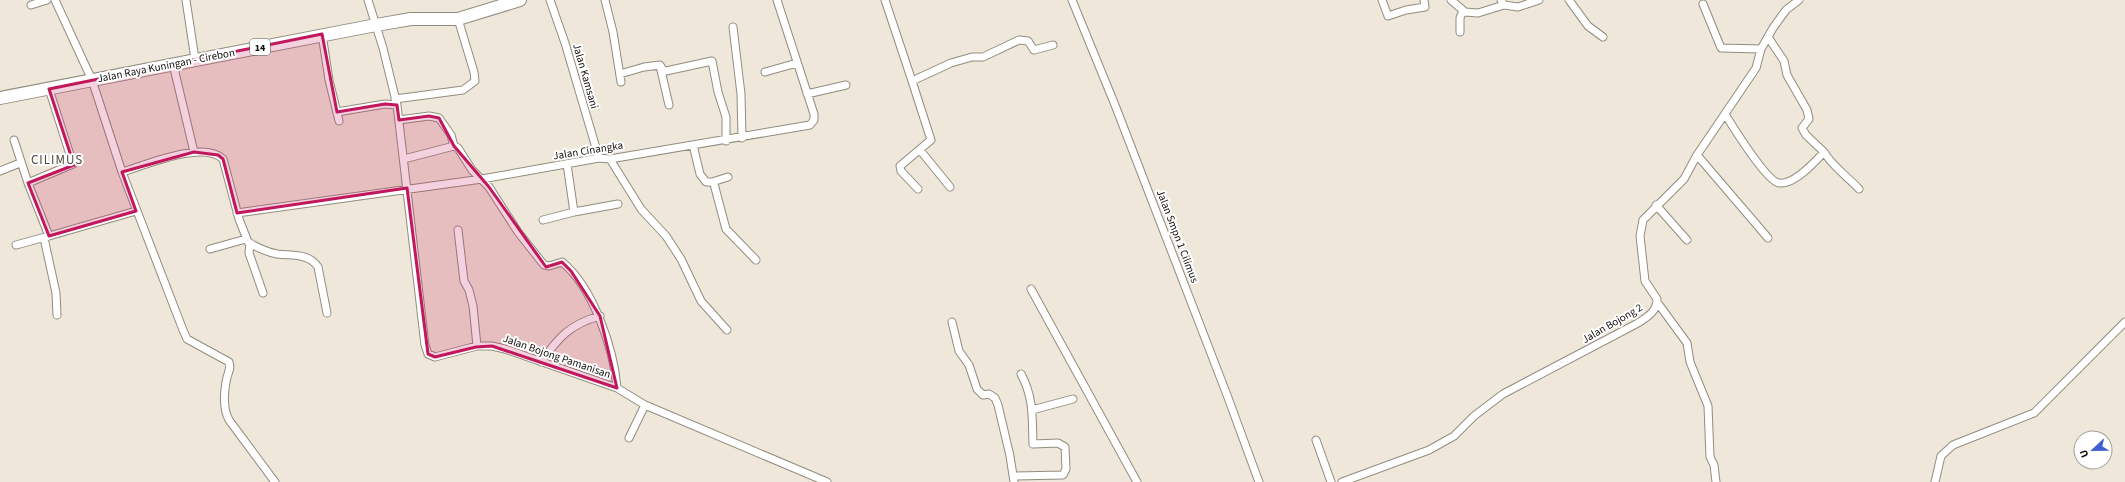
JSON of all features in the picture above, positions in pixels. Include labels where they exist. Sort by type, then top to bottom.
[{"type":"highway","name":"Jalan Raya Kuningan - Cirebon","points":[[0,98],[322,34],[411,19],[458,19],[520,0]]},
{"type":"street","points":[[31,5],[47,0]]},
{"type":"street","points":[[55,0],[92,80],[136,211],[187,339],[225,358],[229,362],[231,367],[228,376],[224,411],[275,482]]},
{"type":"street","points":[[186,0],[195,59]]},
{"type":"street","name":"Jalan Bojong Pamanisan","points":[[368,0],[396,102],[399,120],[426,351],[435,357],[477,346],[492,346],[505,350],[617,388],[645,405],[827,482]]},
{"type":"street","name":"Jalan Kamsani","points":[[550,0],[565,43],[599,158]]},
{"type":"street","points":[[605,0],[613,32],[621,82]]},
{"type":"street","name":"Jalan Cinangka","points":[[237,212],[482,179],[599,158],[610,158],[726,141],[810,125],[814,120],[814,114],[777,0]]},
{"type":"street","points":[[884,0],[931,138],[931,142],[900,166],[901,171],[918,189]]},
{"type":"street","name":"Jalan Smpn 1 Cilimus","points":[[1072,0],[1118,113],[1259,482]]},
{"type":"street","points":[[1382,0],[1389,16],[1406,10],[1424,7],[1424,0]]},
{"type":"street","points":[[1451,0],[1465,12],[1478,13],[1502,2],[1518,7],[1539,0]]},
{"type":"street","points":[[1570,0],[1588,26],[1603,37]]},
{"type":"street","name":"Jalan Bojong 2","points":[[1342,482],[1396,464],[1448,440],[1503,394],[1638,323],[1650,315],[1657,302],[1656,296],[1645,281],[1640,236],[1643,220],[1656,205],[1684,179],[1698,154],[1756,68],[1761,49],[1768,38],[1786,10],[1799,0]]},
{"type":"street","points":[[1703,4],[1721,48],[1761,49]]},
{"type":"street","points":[[1460,32],[1460,18],[1465,12]]},
{"type":"street","points":[[337,112],[463,90],[475,81],[474,72],[458,19]]},
{"type":"street","points":[[733,27],[741,94],[742,138]]},
{"type":"street","points":[[322,34],[328,80],[339,121]]},
{"type":"street","points":[[1768,38],[1784,62],[1787,75],[1807,110],[1809,119],[1802,128],[1806,135],[1824,152],[1831,164],[1846,175],[1859,189]]},
{"type":"street","points":[[912,81],[951,63],[972,57],[983,57],[1019,40],[1028,40],[1034,50],[1054,45]]},
{"type":"street","points":[[660,66],[666,71],[712,61],[718,92],[726,117],[726,141]]},
{"type":"street","points":[[173,64],[194,152]]},
{"type":"street","points":[[765,72],[797,64]]},
{"type":"street","points":[[620,74],[644,67],[660,66]]},
{"type":"street","points":[[660,66],[669,105]]},
{"type":"street","points":[[807,94],[846,85]]},
{"type":"street","points":[[28,183],[73,164],[49,89]]},
{"type":"street","points":[[1725,114],[1750,152],[1774,182],[1781,184],[1808,170],[1824,152]]},
{"type":"street","points":[[399,120],[428,116],[439,118],[451,135],[454,146],[458,148],[472,170],[482,179],[518,232],[544,265],[549,266],[559,262],[565,264],[571,271],[600,316],[615,372],[617,388]]},
{"type":"street","points":[[14,140],[20,163],[46,237],[56,293],[57,315]]},
{"type":"street","points":[[693,145],[701,178],[706,182],[712,182],[728,177]]},
{"type":"street","points":[[404,159],[454,146]]},
{"type":"street","points":[[920,150],[950,187]]},
{"type":"street","points":[[122,172],[194,152],[218,155],[222,159],[237,212],[248,241],[249,253],[262,292]]},
{"type":"street","points":[[1698,154],[1768,238]]},
{"type":"street","points":[[610,158],[642,209],[666,236],[701,301],[727,330]]},
{"type":"street","points":[[0,171],[20,163]]},
{"type":"street","points":[[567,164],[574,212]]},
{"type":"street","points":[[712,182],[726,230],[756,260]]},
{"type":"street","points":[[543,220],[574,212],[618,204]]},
{"type":"street","points":[[1656,205],[1688,240]]},
{"type":"street","points":[[16,245],[136,211]]},
{"type":"street","points":[[458,230],[464,281],[469,290],[473,306],[477,346]]},
{"type":"street","points":[[210,249],[248,241],[270,252],[308,258],[318,267],[327,313]]},
{"type":"street","points":[[1031,289],[1137,482]]},
{"type":"street","points":[[1657,302],[1687,343],[1690,362],[1708,406],[1710,457],[1714,465],[1716,482]]},
{"type":"street","points":[[541,362],[561,335],[586,320],[600,316]]},
{"type":"street","points":[[952,322],[959,351],[969,365],[976,389],[983,395],[989,394],[994,398],[998,405],[1010,456],[1013,479],[1063,475],[1066,469],[1065,447],[1058,443],[1033,444],[1032,410],[1028,388],[1020,374]]},
{"type":"street","points":[[1935,482],[1941,456],[1953,445],[2034,413],[2125,322]]},
{"type":"street","points":[[1032,410],[1073,399]]},
{"type":"street","points":[[629,438],[645,405]]},
{"type":"street","points":[[1316,440],[1332,482]]},
{"type":"highlighted area","points":[[322,34],[337,112],[385,104],[397,105],[399,120],[429,116],[439,118],[454,146],[489,187],[546,267],[562,262],[571,271],[600,316],[617,388],[492,346],[476,347],[435,357],[428,354],[407,188],[237,213],[223,159],[218,155],[194,152],[122,172],[136,211],[49,236],[28,183],[74,165],[49,89]]},
{"type":"district","name":"CILIMUS","points":[[57,159]]}]
